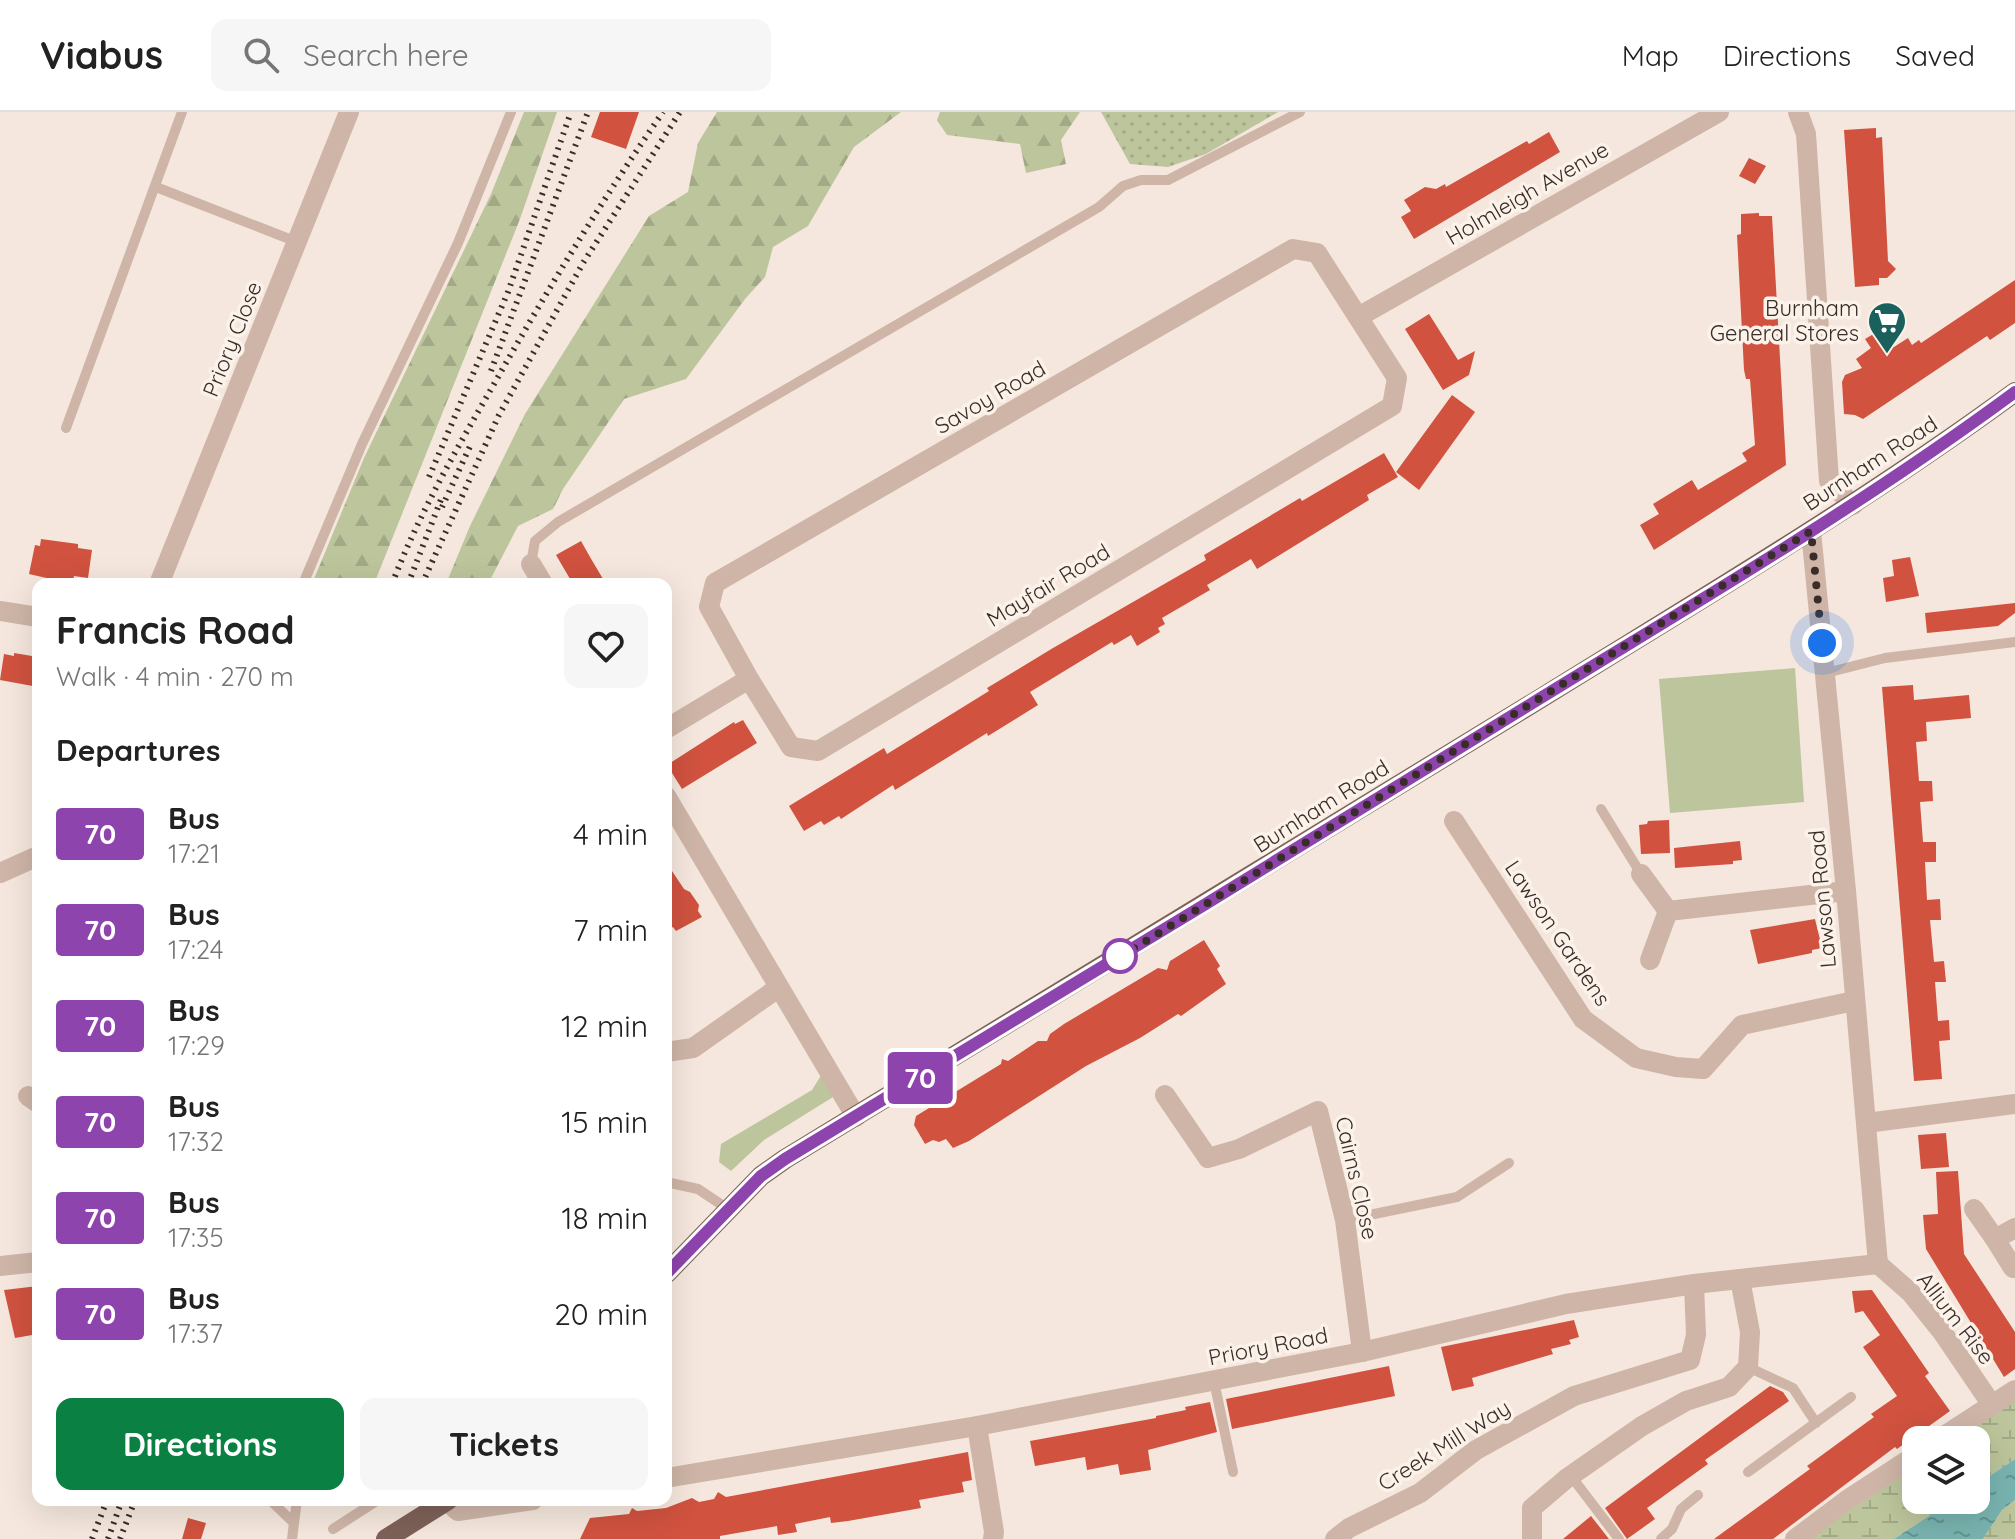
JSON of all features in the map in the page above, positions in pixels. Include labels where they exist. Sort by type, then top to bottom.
[{"type":"main road","name":"Burnham Road","points":[[672,1268],[761,1176],[1853,505],[2015,392]]},
{"type":"main road","points":[[386,1539],[438,1506]]},
{"type":"street","name":"Priory Close","points":[[161,578],[349,112]]},
{"type":"street","name":"Holmleigh Avenue","points":[[1360,316],[1719,112]]},
{"type":"street","points":[[1798,112],[1806,134],[1829,481],[1853,505]]},
{"type":"street","name":"Savoy Road","points":[[749,679],[709,607],[715,583],[1293,249],[1317,253],[1360,316]]},
{"type":"street","name":"Mayfair Road","points":[[749,679],[791,747],[818,751],[1392,406],[1397,378],[1360,316]]},
{"type":"street","name":"Lawson Road","points":[[1811,531],[1878,1264]]},
{"type":"street","points":[[531,564],[539,578]]},
{"type":"street","points":[[0,611],[32,616]]},
{"type":"street","points":[[672,725],[749,679]]},
{"type":"street","points":[[672,806],[856,1117]]},
{"type":"street","name":"Lawson Gardens","points":[[1454,821],[1583,1019],[1636,1058],[1676,1067],[1703,1069],[1742,1025],[1854,1001]]},
{"type":"street","points":[[0,873],[32,859]]},
{"type":"street","points":[[1641,874],[1668,911]]},
{"type":"street","points":[[1668,911],[1846,891]]},
{"type":"street","points":[[1650,960],[1668,911]]},
{"type":"street","points":[[672,1051],[693,1048],[778,988]]},
{"type":"street","name":"Cairns Close","points":[[1165,1095],[1208,1158],[1239,1149],[1318,1111],[1345,1220],[1362,1352]]},
{"type":"street","points":[[1866,1123],[2015,1104]]},
{"type":"street","points":[[1974,1209],[2013,1268]]},
{"type":"street","points":[[1995,1239],[2015,1228]]},
{"type":"street","points":[[0,1266],[32,1263]]},
{"type":"street","name":"Priory Road","points":[[672,1477],[977,1426],[1214,1381],[1362,1352],[1566,1304],[1694,1284],[1878,1264]]},
{"type":"street","name":"Allium Rise","points":[[1878,1264],[1911,1293],[1943,1333],[1992,1405]]},
{"type":"street","points":[[1532,1539],[1532,1508],[1571,1476],[1642,1426],[1686,1401],[1729,1387],[1748,1367],[1750,1332],[1740,1279]]},
{"type":"street","name":"Creek Mill Way","points":[[1335,1539],[1349,1528],[1420,1493],[1476,1450],[1574,1396],[1690,1360],[1696,1335],[1694,1284]]},
{"type":"street","points":[[1960,1426],[2015,1390]]},
{"type":"street","points":[[977,1426],[993,1539]]},
{"type":"street","points":[[1795,1539],[1902,1464]]},
{"type":"street","points":[[453,1506],[458,1511],[492,1506]]},
{"type":"lane","points":[[66,428],[182,112]]},
{"type":"lane","points":[[306,578],[362,444],[458,243],[511,112]]},
{"type":"lane","points":[[531,564],[535,541],[558,522],[1099,207],[1123,186],[1141,180],[1168,180],[1300,112]]},
{"type":"lane","points":[[156,187],[297,242]]},
{"type":"lane","points":[[1826,673],[1885,658],[2015,642]]},
{"type":"lane","points":[[1601,809],[1641,874]]},
{"type":"lane","points":[[1345,1220],[1457,1197],[1509,1163]]},
{"type":"lane","points":[[672,1183],[698,1189],[728,1209]]},
{"type":"lane","points":[[1748,1367],[1793,1388],[1816,1423]]},
{"type":"lane","points":[[1214,1381],[1233,1472]]},
{"type":"lane","points":[[1748,1472],[1851,1397]]},
{"type":"lane","points":[[1571,1476],[1619,1539]]},
{"type":"lane","points":[[1661,1539],[1672,1529],[1681,1509],[1698,1495]]},
{"type":"lane","points":[[276,1506],[294,1523]]},
{"type":"lane","points":[[292,1539],[296,1506]]},
{"type":"lane","points":[[333,1529],[369,1506]]},
{"type":"green space","points":[[524,112],[557,112],[520,219],[376,578],[314,578],[364,458],[491,194]]},
{"type":"green space","points":[[717,112],[901,112],[854,147],[808,226],[773,247],[765,277],[686,379],[624,399],[563,489],[553,509],[518,526],[491,578],[448,578],[470,526],[525,414],[649,216],[688,192],[698,143]]},
{"type":"green space","points":[[940,112],[1080,112],[1061,140],[1066,164],[1026,173],[1020,144],[947,135],[937,120]]},
{"type":"green space","points":[[1101,112],[1278,112],[1206,154],[1168,167],[1130,164]]},
{"type":"green space","points":[[1795,668],[1804,802],[1670,813],[1659,679]]},
{"type":"green space","points":[[822,1074],[833,1097],[764,1140],[731,1171],[719,1162],[721,1144],[812,1090]]},
{"type":"green space","points":[[2015,1398],[2015,1459],[1990,1476],[1990,1426],[1972,1426]]},
{"type":"green space","points":[[1902,1474],[1902,1514],[1932,1514],[1894,1539],[1808,1539]]},
{"type":"green space","points":[[2015,1500],[2015,1539],[1983,1539],[2002,1510]]},
{"type":"water","points":[[2015,1459],[2015,1500],[2002,1510],[1983,1539],[1894,1539],[1932,1514],[1990,1514],[1990,1476]]},
{"type":"building","points":[[600,112],[639,112],[626,149],[591,137]]},
{"type":"building","points":[[1876,128],[1876,138],[1882,137],[1888,261],[1896,269],[1887,278],[1879,278],[1879,285],[1855,287],[1844,130]]},
{"type":"building","points":[[1549,132],[1560,152],[1414,239],[1401,217],[1411,211],[1404,200],[1425,187],[1436,189],[1445,184],[1446,187],[1527,141],[1529,144]]},
{"type":"building","points":[[1749,158],[1766,166],[1755,184],[1739,176]]},
{"type":"building","points":[[1759,213],[1759,216],[1772,216],[1786,465],[1654,550],[1640,525],[1659,514],[1653,504],[1692,480],[1698,490],[1747,461],[1742,453],[1755,445],[1750,379],[1746,379],[1744,370],[1737,235],[1741,234],[1741,214]]},
{"type":"building","points":[[2015,280],[2015,323],[1990,340],[1987,336],[1863,419],[1844,414],[1842,382],[1845,375],[1862,368],[1856,359],[1871,348],[1865,339],[1882,329],[1894,347],[1908,338],[1912,345],[1919,340],[1921,343]]},
{"type":"building","points":[[1429,314],[1458,360],[1475,351],[1469,375],[1443,390],[1405,329]]},
{"type":"building","points":[[1452,395],[1475,412],[1419,490],[1396,472]]},
{"type":"building","points":[[1384,453],[1398,477],[1367,495],[1369,500],[1257,569],[1251,559],[1207,585],[1210,590],[1162,618],[1165,624],[1158,628],[1160,632],[1137,646],[1131,635],[1114,645],[1112,642],[1030,692],[1038,705],[988,736],[987,733],[895,790],[893,785],[841,819],[839,816],[824,825],[821,821],[804,831],[789,806],[884,748],[887,754],[989,691],[987,688],[1206,560],[1204,555]]},
{"type":"building","points":[[41,539],[78,544],[78,548],[92,550],[88,578],[46,578],[29,574],[35,545],[40,546]]},
{"type":"building","points":[[581,541],[603,578],[569,578],[556,555]]},
{"type":"building","points":[[1910,557],[1919,596],[1886,602],[1883,578],[1894,576],[1892,560]]},
{"type":"building","points":[[2015,603],[2015,613],[1998,626],[1927,633],[1925,613]]},
{"type":"building","points":[[14,653],[32,656],[32,686],[0,680],[4,654],[14,656]]},
{"type":"building","points":[[1913,685],[1914,700],[1969,695],[1971,718],[1926,722],[1927,741],[1916,742],[1919,781],[1932,781],[1933,801],[1920,802],[1923,842],[1936,842],[1936,862],[1925,862],[1927,900],[1940,899],[1941,920],[1930,920],[1934,962],[1944,961],[1946,982],[1935,982],[1938,1021],[1949,1020],[1950,1040],[1939,1041],[1942,1079],[1914,1081],[1882,687]]},
{"type":"building","points":[[743,720],[757,743],[682,789],[672,773],[672,762]]},
{"type":"building","points":[[1669,820],[1670,853],[1641,854],[1639,825],[1648,821]]},
{"type":"building","points":[[1740,841],[1742,860],[1733,861],[1733,864],[1675,868],[1674,848]]},
{"type":"building","points":[[672,871],[699,905],[698,911],[702,917],[676,931],[673,927]]},
{"type":"building","points":[[1815,919],[1822,948],[1812,950],[1812,953],[1758,964],[1750,930]]},
{"type":"building","points":[[1204,940],[1220,966],[1217,969],[1226,984],[1181,1016],[1178,1014],[1086,1066],[969,1141],[953,1148],[946,1139],[925,1144],[914,1125],[916,1116],[1001,1064],[1002,1059],[1008,1061],[1038,1041],[1047,1041],[1050,1034],[1064,1024],[1158,968],[1167,970],[1170,961]]},
{"type":"building","points":[[1946,1133],[1949,1167],[1921,1169],[1918,1135]]},
{"type":"building","points":[[1958,1171],[1964,1254],[2015,1332],[2015,1369],[2004,1377],[1926,1249],[1923,1215],[1938,1214],[1936,1172]]},
{"type":"building","points":[[32,1287],[32,1335],[15,1338],[4,1290]]},
{"type":"building","points":[[1872,1290],[1929,1373],[1925,1376],[1950,1411],[1929,1426],[1902,1426],[1902,1445],[1895,1447],[1773,1539],[1714,1539],[1810,1469],[1807,1466],[1874,1417],[1871,1414],[1897,1396],[1863,1347],[1880,1335],[1863,1311],[1855,1313],[1852,1291]]},
{"type":"building","points":[[1574,1320],[1579,1337],[1569,1340],[1571,1344],[1551,1349],[1553,1354],[1472,1378],[1474,1386],[1452,1391],[1441,1347]]},
{"type":"building","points":[[1389,1366],[1395,1396],[1232,1429],[1226,1399]]},
{"type":"building","points":[[1770,1386],[1783,1392],[1789,1401],[1705,1460],[1708,1464],[1647,1508],[1655,1519],[1627,1539],[1605,1508]]},
{"type":"building","points":[[1210,1402],[1217,1432],[1148,1450],[1151,1470],[1120,1475],[1118,1464],[1087,1470],[1085,1457],[1035,1466],[1030,1441],[1156,1418]]},
{"type":"building","points":[[968,1452],[972,1480],[962,1482],[964,1492],[919,1500],[921,1508],[831,1523],[830,1517],[795,1524],[797,1532],[778,1535],[777,1526],[720,1536],[720,1539],[580,1539],[590,1518],[629,1514],[632,1508],[637,1511],[666,1508],[692,1498],[699,1502],[714,1499],[718,1492],[726,1497]]},
{"type":"building","points":[[1591,1516],[1609,1539],[1563,1539]]},
{"type":"building","points":[[188,1518],[206,1523],[201,1539],[182,1539]]},
{"type":"railway","points":[[429,477],[508,292],[571,112]]},
{"type":"railway","points":[[491,371],[588,112]]},
{"type":"railway","points":[[395,578],[441,479],[517,343],[598,209],[663,112]]},
{"type":"railway","points":[[425,578],[499,415],[583,263],[680,112]]},
{"type":"railway","points":[[442,507],[472,442]]},
{"type":"railway","points":[[410,578],[442,497]]},
{"type":"railway","points":[[92,1539],[105,1506]]},
{"type":"railway","points":[[108,1539],[120,1506]]},
{"type":"railway","points":[[120,1539],[133,1506]]},
{"type":"bus line","name":"70","points":[[672,1268],[761,1176],[785,1159],[1348,818],[1853,505],[2015,392]]},
{"type":"place","name":"Burnham General Stores","points":[[1887,355]]},
{"type":"route","points":[[1120,956],[1115,960],[1811,531],[1822,643]]}]
